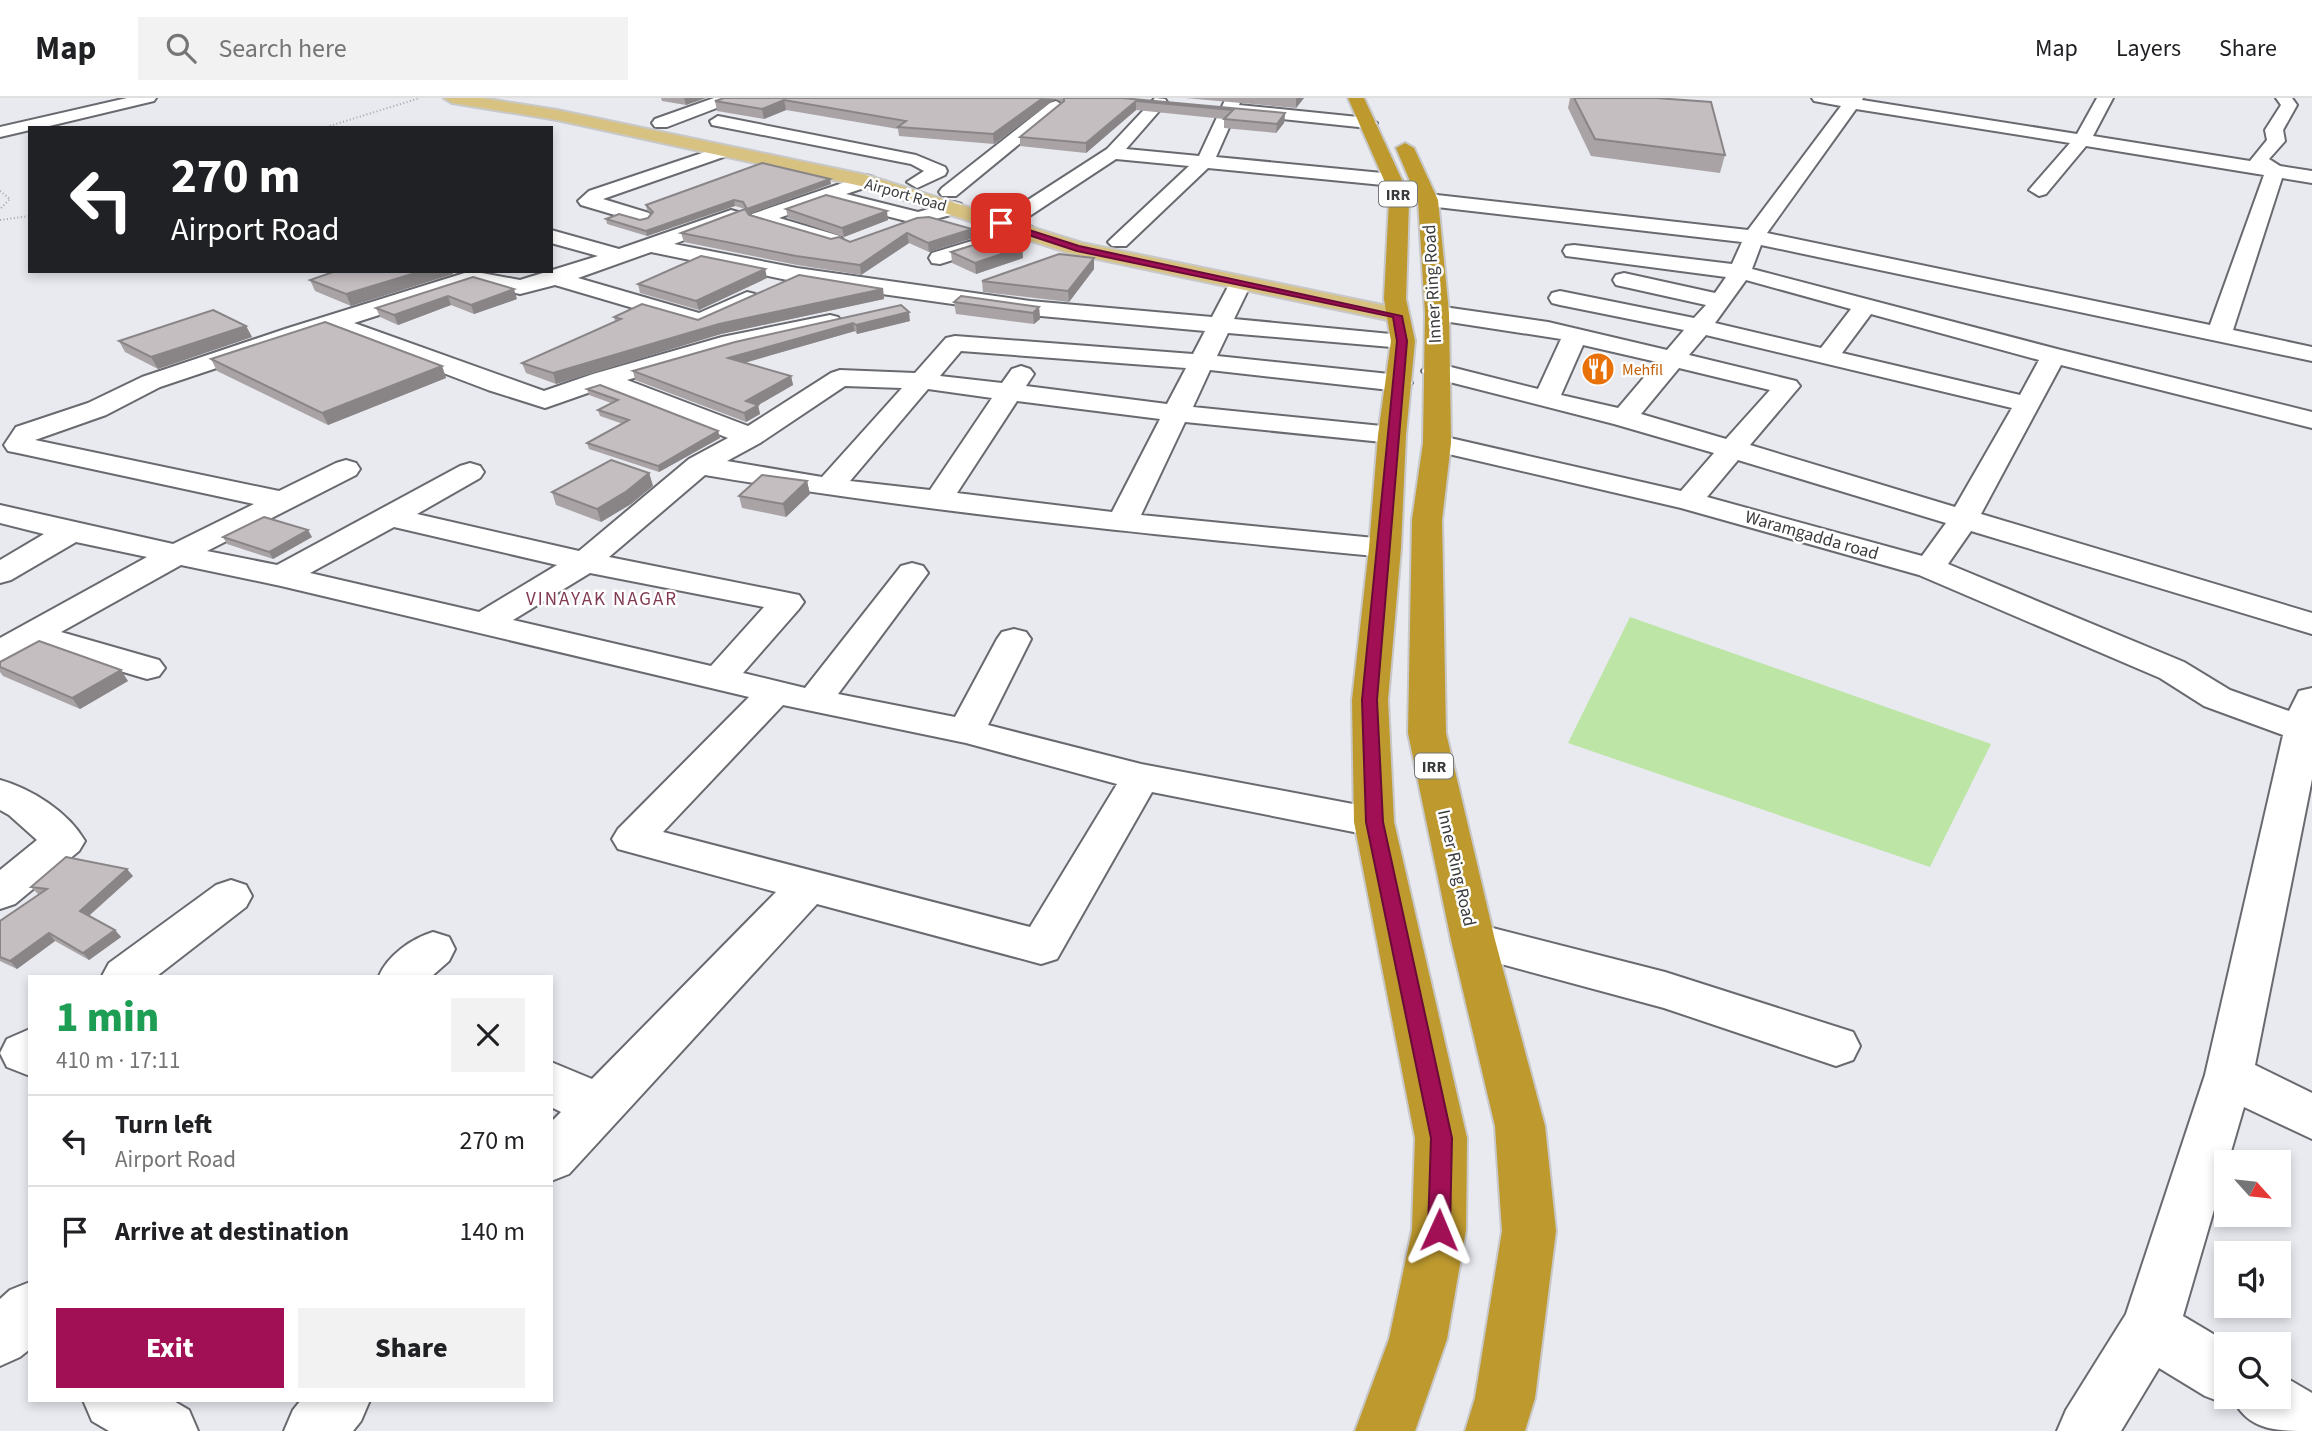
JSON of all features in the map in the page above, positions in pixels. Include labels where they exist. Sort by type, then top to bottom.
[{"type":"highway","name":"Inner Ring Road","points":[[1356,98],[1375,111],[1428,200],[1437,313],[1417,377],[1392,435],[1385,548],[1370,700],[1374,822],[1441,1138],[1439,1230],[1418,1339],[1385,1431]]},
{"type":"highway","name":"Inner Ring Road","points":[[1375,111],[1399,200],[1398,318],[1437,443],[1427,520],[1427,733],[1473,940],[1520,1126],[1529,1231],[1505,1398],[1495,1431]]},
{"type":"highway","points":[[1372,677],[1427,685]]},
{"type":"main road","name":"Airport Road","points":[[452,98],[636,132],[951,200],[1023,222],[1254,273],[1398,318]]},
{"type":"main road","name":"Airport Road","points":[[526,98],[661,123],[859,165],[917,183],[951,200]]},
{"type":"main road","points":[[636,132],[661,123]]},
{"type":"main road","name":"Airport Road","points":[[1023,222],[1077,248],[1398,318]]},
{"type":"street","points":[[0,132],[148,98]]},
{"type":"street","points":[[1820,98],[1853,100],[2082,141],[2312,177]]},
{"type":"street","points":[[2039,190],[2082,141],[2105,98]]},
{"type":"street","points":[[2275,171],[2258,160],[2276,141],[2274,130],[2289,105],[2284,98]]},
{"type":"street","points":[[661,123],[723,99]]},
{"type":"street","points":[[940,258],[1023,222],[1113,153],[1166,103],[1134,100]]},
{"type":"street","points":[[1624,418],[1721,301],[1740,272],[1754,237],[1853,100]]},
{"type":"street","points":[[1119,242],[1206,160],[1225,105],[1375,111]]},
{"type":"street","points":[[885,231],[918,218],[951,200],[1056,106]]},
{"type":"street","points":[[718,121],[916,160],[938,171],[917,183]]},
{"type":"street","points":[[642,216],[588,201],[596,195],[723,150]]},
{"type":"street","points":[[1113,153],[1393,180]]},
{"type":"street","points":[[2219,335],[2275,171]]},
{"type":"street","points":[[759,218],[866,181]]},
{"type":"street","points":[[826,195],[918,218],[953,231]]},
{"type":"street","points":[[1428,200],[1754,237],[2126,344],[2312,419]]},
{"type":"street","points":[[713,207],[833,240]]},
{"type":"street","points":[[282,501],[18,445],[26,433],[97,408],[152,382],[332,323],[468,274],[520,287],[556,278],[736,214]]},
{"type":"street","points":[[1585,216],[1570,268],[1721,301]]},
{"type":"street","points":[[727,260],[794,229]]},
{"type":"street","points":[[553,237],[617,255]]},
{"type":"street","points":[[650,245],[797,275],[1063,311],[1221,325],[1398,318]]},
{"type":"street","points":[[1041,261],[1077,248]]},
{"type":"street","points":[[1574,251],[1740,272],[2053,356],[2126,344],[2219,335],[2312,354]]},
{"type":"street","points":[[556,278],[701,321],[797,275]]},
{"type":"street","points":[[881,310],[944,295],[992,278]]},
{"type":"street","points":[[1122,522],[1240,284]]},
{"type":"street","points":[[1548,329],[1563,288],[1698,326],[2026,404]]},
{"type":"street","points":[[1827,357],[1865,306]]},
{"type":"street","points":[[938,500],[1063,311]]},
{"type":"street","points":[[1437,313],[1548,329],[1787,386],[1688,501]]},
{"type":"street","points":[[332,323],[497,386],[545,400],[602,379],[731,342],[856,316]]},
{"type":"street","points":[[1546,400],[1575,335]]},
{"type":"street","points":[[830,487],[955,343],[1417,377],[1546,400],[1624,418],[2312,624]]},
{"type":"street","points":[[1930,568],[1963,520],[2053,356]]},
{"type":"street","points":[[484,624],[585,562],[699,465],[750,437],[840,377],[922,381],[1177,413],[1392,435]]},
{"type":"street","points":[[602,379],[750,437]]},
{"type":"street","points":[[0,421],[26,433]]},
{"type":"street","name":"Waramgadda road","points":[[1437,443],[1688,501],[1930,568],[2172,670],[2217,698],[2309,715]]},
{"type":"street","points":[[699,465],[830,487],[1122,522],[1385,548]]},
{"type":"street","points":[[0,652],[175,555],[346,469]]},
{"type":"street","points":[[281,576],[470,472]]},
{"type":"street","points":[[0,514],[175,555],[281,576],[814,701],[966,731],[1141,777],[1374,822]]},
{"type":"street","points":[[390,517],[585,562],[787,602],[720,678]]},
{"type":"street","points":[[0,573],[71,532]]},
{"type":"street","points":[[814,701],[912,573]]},
{"type":"street","points":[[32,634],[147,668]]},
{"type":"street","points":[[966,731],[1014,639]]},
{"type":"street","points":[[776,691],[632,839],[1041,947],[1141,777]]},
{"type":"street","points":[[2087,1431],[2150,1329],[2229,1075],[2309,715]]},
{"type":"street","points":[[0,794],[23,804],[64,841],[0,893]]},
{"type":"street","points":[[553,1156],[808,885]]},
{"type":"street","points":[[126,975],[231,896]]},
{"type":"street","points":[[1473,940],[1665,990],[1836,1046]]},
{"type":"street","points":[[2229,1075],[2312,1117]]},
{"type":"street","points":[[553,1084],[598,1106]]},
{"type":"street","points":[[28,1312],[0,1337],[28,1352]]},
{"type":"street","points":[[2150,1329],[2214,1368]]},
{"type":"street","points":[[117,1402],[168,1431]]},
{"type":"street","points":[[314,1431],[338,1402]]},
{"type":"street","points":[[2283,1409],[2312,1427]]},
{"type":"path","points":[[329,126],[420,98]]},
{"type":"path","points":[[0,191],[10,199],[0,209]]},
{"type":"path","points":[[0,220],[28,216]]},
{"type":"green space","points":[[1630,617],[1991,744],[1930,867],[1568,743]]},
{"type":"building","points":[[724,98],[1043,98],[993,134],[898,127],[906,121],[784,100],[762,109],[715,101]]},
{"type":"building","points":[[1064,98],[1122,98],[1285,113],[1277,124],[1224,119],[1233,110],[1136,101],[1086,143],[1020,137],[1064,101]]},
{"type":"building","points":[[1574,98],[1656,98],[1711,102],[1725,155],[1595,139]]},
{"type":"building","points":[[762,163],[830,179],[747,209],[743,202],[734,200],[646,231],[606,219],[619,214],[640,220],[648,218],[653,212],[646,205]]},
{"type":"building","points":[[826,195],[887,211],[842,228],[786,209]]},
{"type":"building","points":[[745,209],[749,215],[850,242],[917,218],[929,217],[972,229],[928,243],[907,233],[860,265],[796,256],[681,233]]},
{"type":"building","points":[[999,237],[1022,247],[975,263],[951,252]]},
{"type":"building","points":[[1059,254],[1094,258],[1068,291],[982,281]]},
{"type":"building","points":[[701,256],[765,269],[696,301],[638,284]]},
{"type":"building","points":[[330,273],[415,273],[346,294],[310,280]]},
{"type":"building","points":[[799,275],[883,289],[719,324],[553,373],[522,363],[621,319],[614,317],[642,304],[698,320]]},
{"type":"building","points":[[473,277],[514,289],[471,305],[448,296],[394,315],[376,308]]},
{"type":"building","points":[[961,296],[1039,307],[1033,313],[954,302]]},
{"type":"building","points":[[901,305],[909,312],[856,325],[853,323],[728,358],[791,376],[746,401],[758,405],[744,413],[633,371],[735,342]]},
{"type":"building","points":[[213,310],[246,326],[151,357],[119,341]]},
{"type":"building","points":[[325,322],[442,366],[322,413],[211,359]]},
{"type":"building","points":[[600,385],[718,431],[658,466],[587,443],[629,420],[598,410],[618,400],[587,389]]},
{"type":"building","points":[[611,460],[649,473],[627,491],[597,509],[552,492]]},
{"type":"building","points":[[762,475],[807,481],[783,504],[739,496]]},
{"type":"building","points":[[264,517],[308,530],[269,552],[223,537]]},
{"type":"building","points":[[39,641],[121,670],[72,698],[0,667],[0,662]]},
{"type":"building","points":[[66,857],[127,869],[80,911],[115,930],[83,953],[49,933],[10,961],[0,957],[0,921],[47,889],[31,887]]},
{"type":"place","name":"Mehfil","points":[[1598,369]]},
{"type":"district","name":"VINAYAK NAGAR","points":[[602,598]]},
{"type":"route","points":[[1001,223],[1077,248],[1397,316],[1402,341],[1370,700],[1374,822],[1441,1138],[1439,1230]]}]
